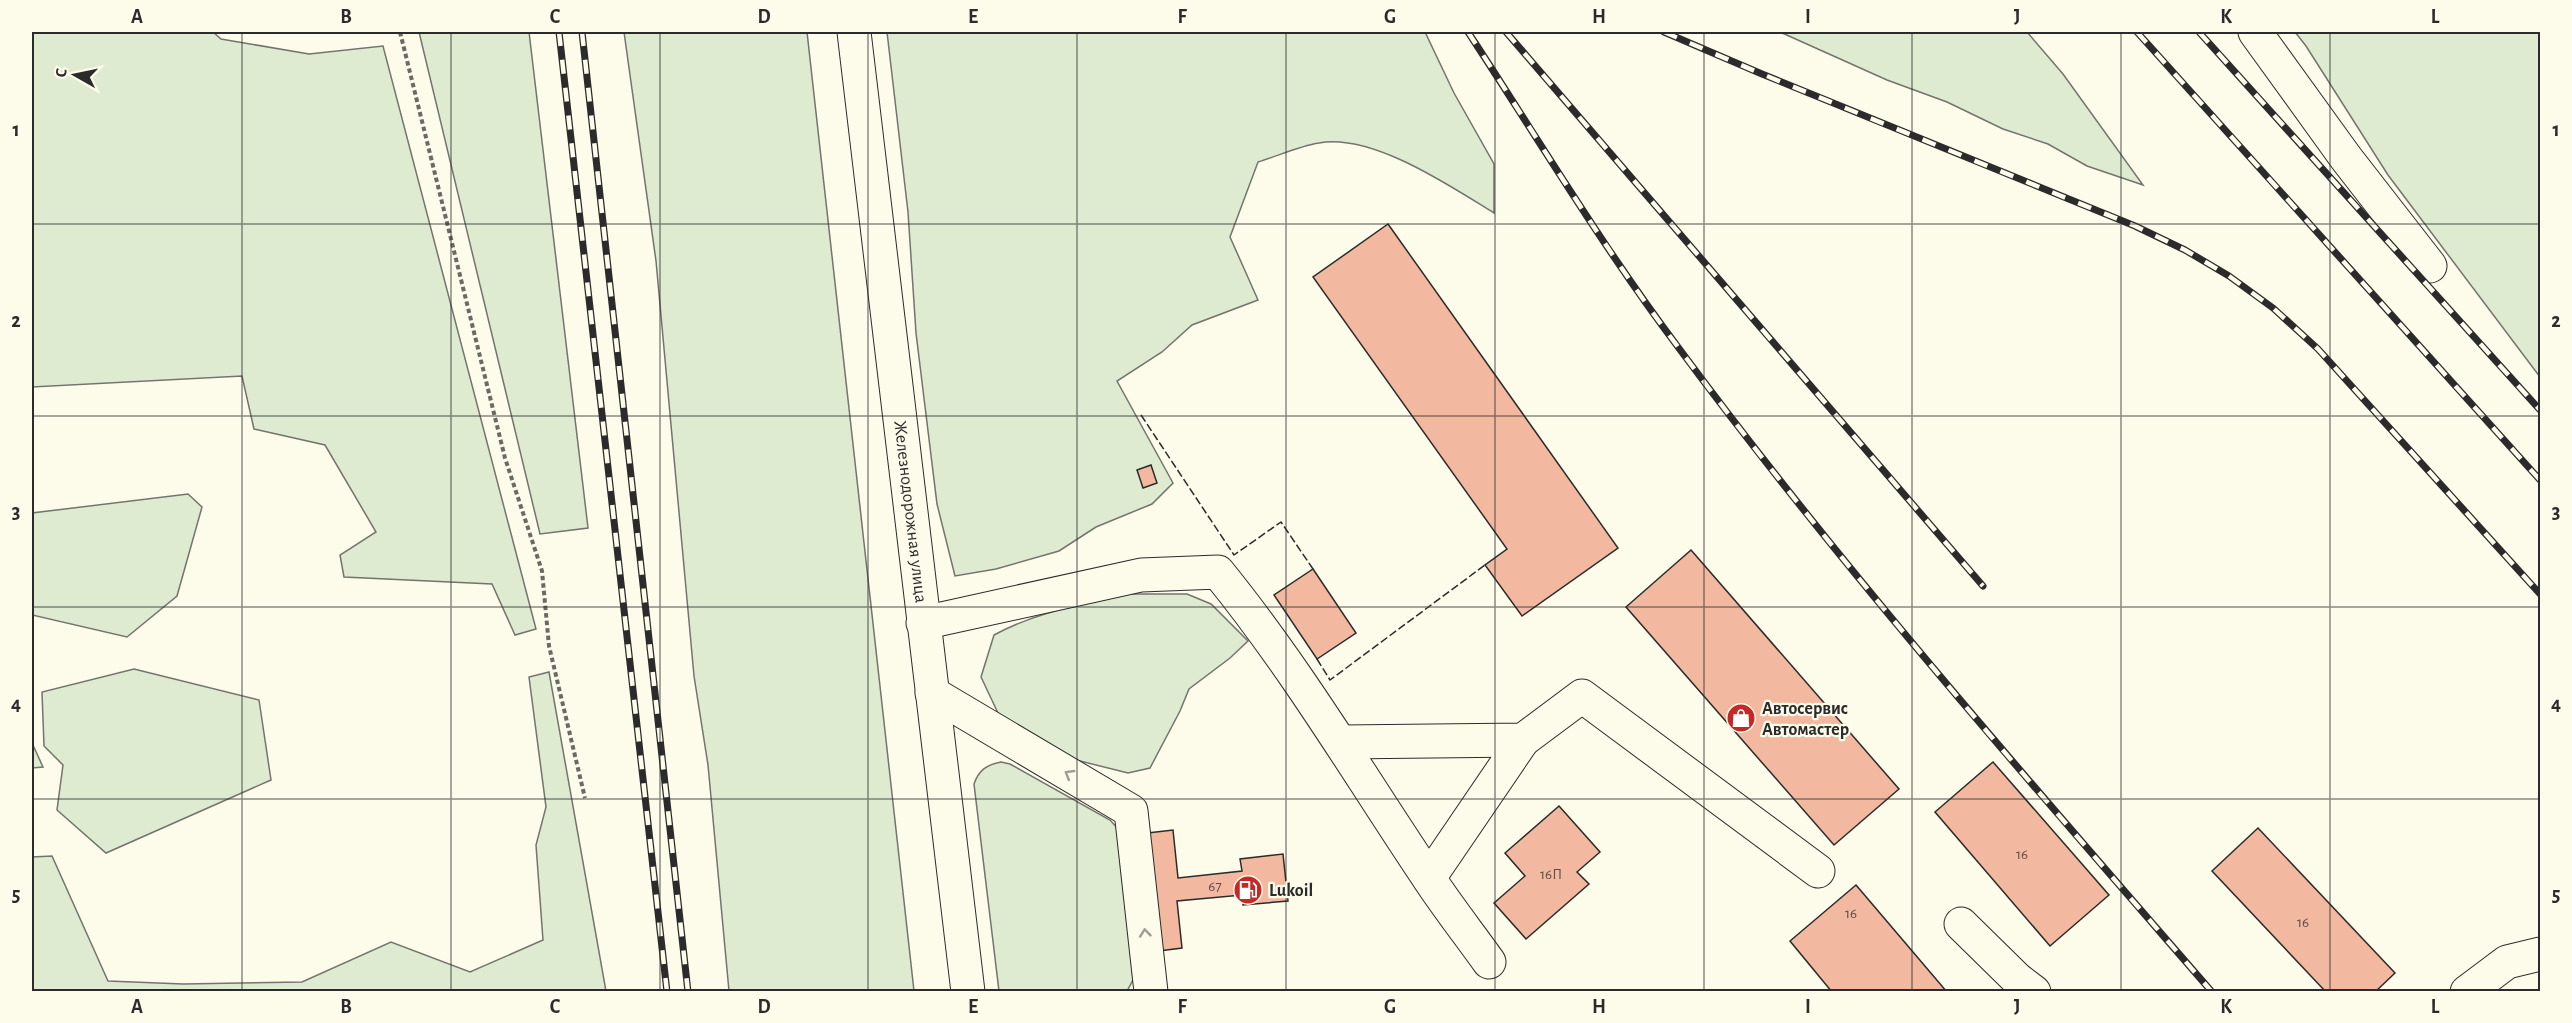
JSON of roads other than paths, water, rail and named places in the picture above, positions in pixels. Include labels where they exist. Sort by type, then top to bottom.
[{"type":"main road","name":"Железнодорожная улица","points":[[854,32],[968,992]]},
{"type":"main road","points":[[2255,32],[2346,158],[2430,266]]},
{"type":"main road","points":[[923,623],[1141,575],[1218,572],[1262,625],[1342,742],[1429,878],[1489,962]]},
{"type":"main road","points":[[932,693],[1131,811],[1151,992]]},
{"type":"main road","points":[[1429,878],[1523,740],[1582,696],[1818,871]]},
{"type":"main road","points":[[1342,742],[1523,740]]},
{"type":"main road","points":[[1961,924],[2017,980],[2034,992]]},
{"type":"main road","points":[[2467,992],[2507,962],[2541,954]]},
{"type":"railway","points":[[559,32],[667,992]]},
{"type":"railway","points":[[582,32],[688,992]]},
{"type":"railway","points":[[1468,32],[1623,270],[1741,430],[1806,513],[1939,674],[2212,992]]},
{"type":"railway","points":[[1506,32],[1983,586]]},
{"type":"railway","points":[[1664,32],[2135,226],[2185,250],[2229,276],[2273,308],[2318,349],[2540,594]]},
{"type":"railway","points":[[2137,32],[2540,480]]},
{"type":"railway","points":[[2199,32],[2540,410]]},
{"type":"place","name":"Автосервис Автомастер","points":[[1741,718]]},
{"type":"place","name":"Lukoil","points":[[1248,890]]}]
